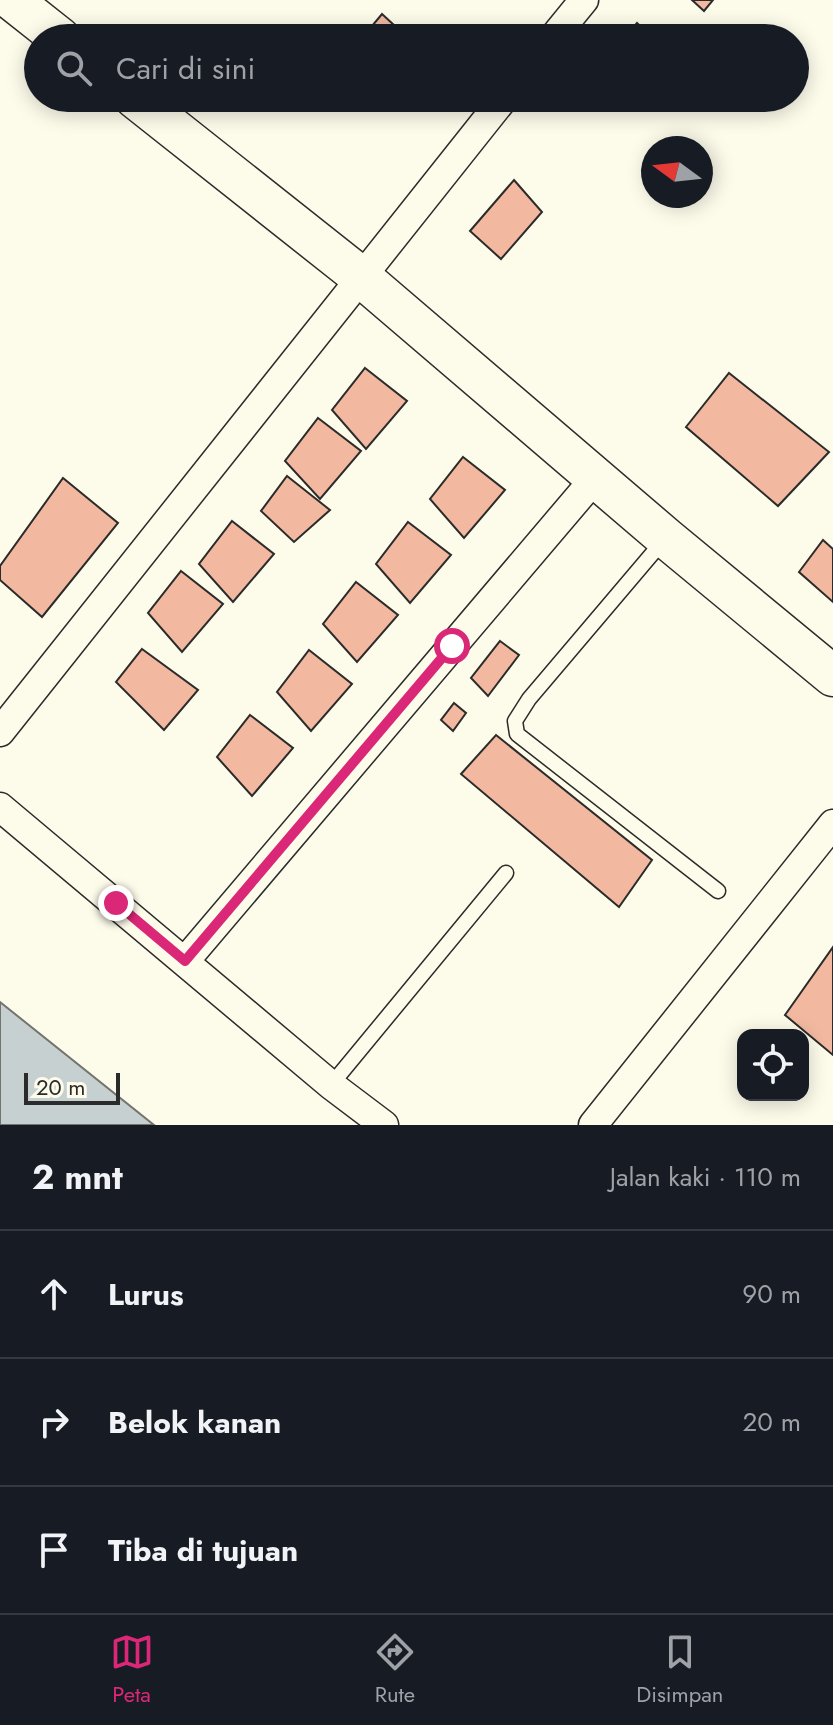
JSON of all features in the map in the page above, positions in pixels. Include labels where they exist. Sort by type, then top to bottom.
[{"type":"street","points":[[12,0],[42,24]]},
{"type":"street","points":[[564,24],[580,2]]},
{"type":"street","points":[[153,112],[361,277],[666,538],[833,676]]},
{"type":"street","points":[[0,732],[493,112]]},
{"type":"street","points":[[185,961],[596,477]]},
{"type":"street","points":[[0,807],[331,1085],[384,1125]]},
{"type":"street","points":[[593,1125],[833,824]]},
{"type":"lane","points":[[666,538],[521,709],[515,721],[517,734],[718,891]]},
{"type":"lane","points":[[331,1085],[506,873]]},
{"type":"shaded area","points":[[0,1002],[154,1125],[0,1125]]},
{"type":"building","points":[[692,0],[713,0],[704,11]]},
{"type":"building","points":[[382,14],[393,24],[374,24]]},
{"type":"building","points":[[514,180],[542,212],[501,259],[470,231]]},
{"type":"building","points":[[365,368],[407,401],[366,449],[332,410]]},
{"type":"building","points":[[729,373],[829,452],[778,506],[686,427]]},
{"type":"building","points":[[318,418],[361,451],[320,499],[285,461]]},
{"type":"building","points":[[463,457],[505,490],[464,538],[430,499]]},
{"type":"building","points":[[287,476],[330,510],[294,542],[261,511]]},
{"type":"building","points":[[63,478],[118,523],[42,617],[0,580],[0,566]]},
{"type":"building","points":[[232,521],[274,554],[233,602],[199,564]]},
{"type":"building","points":[[408,522],[451,555],[410,603],[376,564]]},
{"type":"building","points":[[823,540],[833,549],[833,602],[799,572]]},
{"type":"building","points":[[181,571],[223,604],[182,652],[148,613]]},
{"type":"building","points":[[356,582],[398,615],[357,662],[323,624]]},
{"type":"building","points":[[500,641],[519,655],[488,696],[471,678]]},
{"type":"building","points":[[142,649],[198,690],[164,730],[116,682]]},
{"type":"building","points":[[309,650],[352,684],[311,731],[277,692]]},
{"type":"building","points":[[454,703],[466,713],[453,731],[441,720]]},
{"type":"building","points":[[250,715],[293,748],[252,796],[217,757]]},
{"type":"building","points":[[496,735],[652,860],[619,907],[461,774]]},
{"type":"building","points":[[833,947],[833,1055],[809,1035],[809,1029],[802,1029],[785,1015]]},
{"type":"route","points":[[116,903],[185,961],[452,646]]}]
